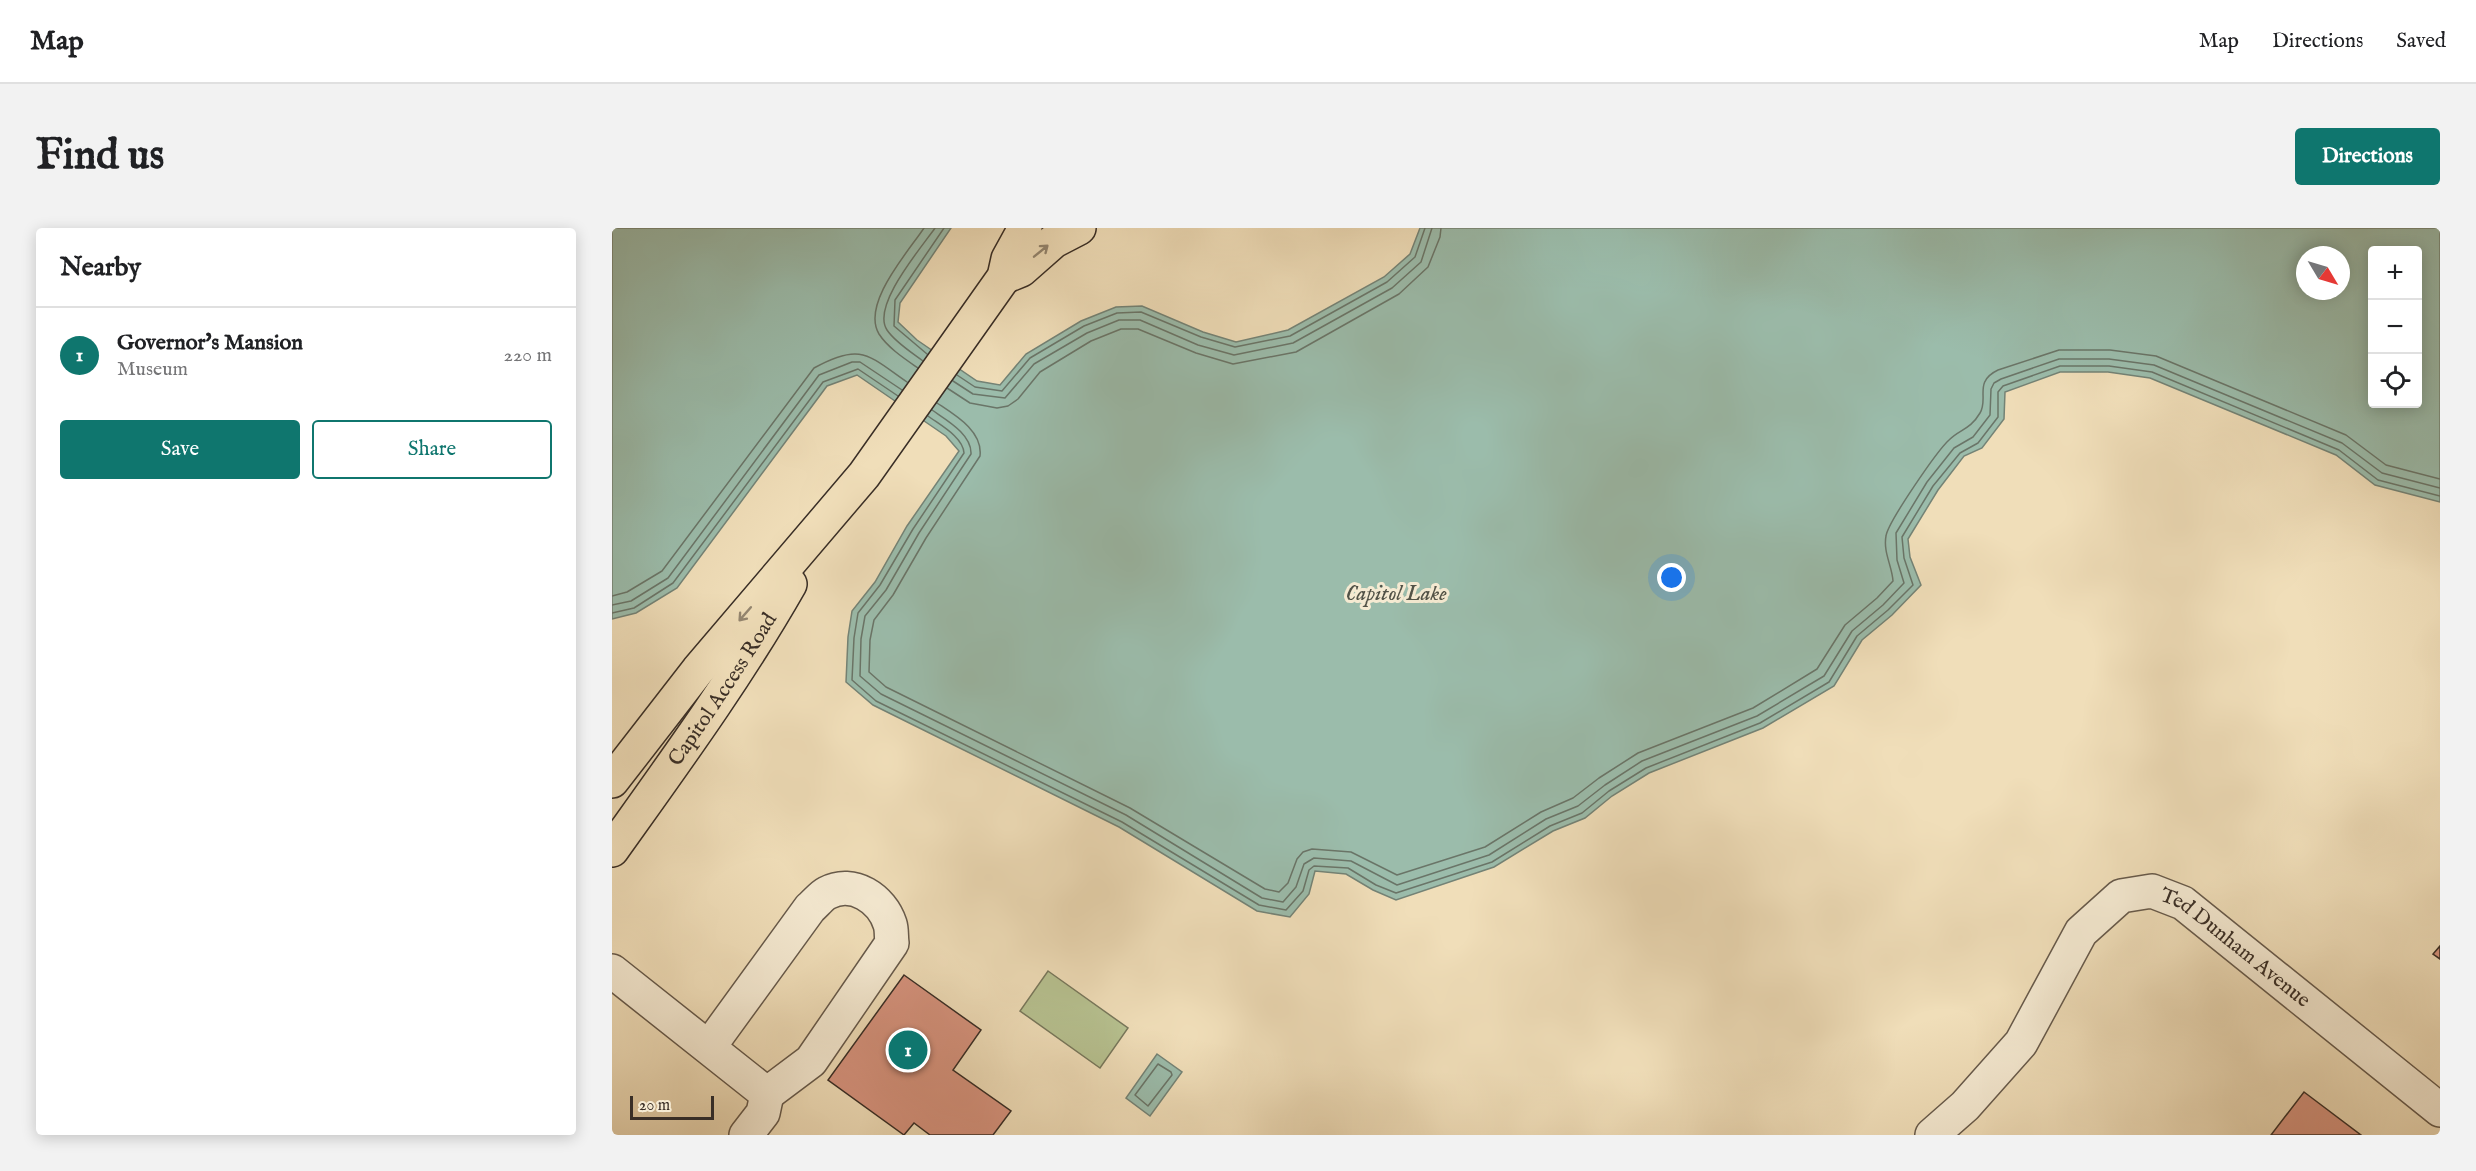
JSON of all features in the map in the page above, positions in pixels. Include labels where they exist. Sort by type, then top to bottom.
[{"type":"main road","name":"Capitol Access Road","points":[[612,782],[698,670],[864,475],[1004,277],[1008,259],[1025,228]]},
{"type":"main road","points":[[1004,277],[1021,270],[1054,241],[1079,228]]},
{"type":"main road","name":"Capitol Access Road","points":[[612,850],[698,729],[765,627],[825,523]]},
{"type":"street","points":[[709,1047],[810,908],[828,892],[850,888],[863,892],[882,907],[890,925],[892,943],[811,1060],[767,1094],[763,1113],[746,1135]]},
{"type":"street","name":"Ted Dunham Avenue","points":[[1932,1135],[1965,1106],[2020,1043],[2081,932],[2121,896],[2151,891],[2183,903],[2440,1110]]},
{"type":"street","points":[[612,971],[767,1094]]},
{"type":"green space","points":[[1048,971],[1128,1028],[1100,1068],[1020,1011]]},
{"type":"water","name":"Capitol Lake","points":[[612,228],[951,228],[900,303],[898,322],[917,340],[977,381],[1000,385],[1026,354],[1081,321],[1116,307],[1142,306],[1203,332],[1236,342],[1288,330],[1384,277],[1410,254],[1420,228],[2440,228],[2440,502],[2375,485],[2336,455],[2150,378],[2108,372],[2060,372],[2005,392],[2004,419],[1982,448],[1964,456],[1938,490],[1908,539],[1910,557],[1921,585],[1892,615],[1862,640],[1834,686],[1763,728],[1649,773],[1612,796],[1585,818],[1553,831],[1494,867],[1396,900],[1346,874],[1315,871],[1309,894],[1290,917],[1257,911],[1119,827],[873,705],[846,682],[852,611],[875,582],[907,526],[959,451],[946,436],[857,375],[827,386],[677,588],[636,613],[612,619]]},
{"type":"water","points":[[1157,1054],[1182,1072],[1150,1116],[1126,1098]]},
{"type":"building","points":[[2440,946],[2440,959],[2433,954]]},
{"type":"building","points":[[904,975],[981,1030],[953,1070],[1011,1111],[993,1135],[930,1135],[914,1123],[904,1135],[828,1080]]},
{"type":"building","points":[[2304,1092],[2361,1135],[2271,1135]]},
{"type":"place","name":"Governor's Mansion","points":[[908,1050]]}]
